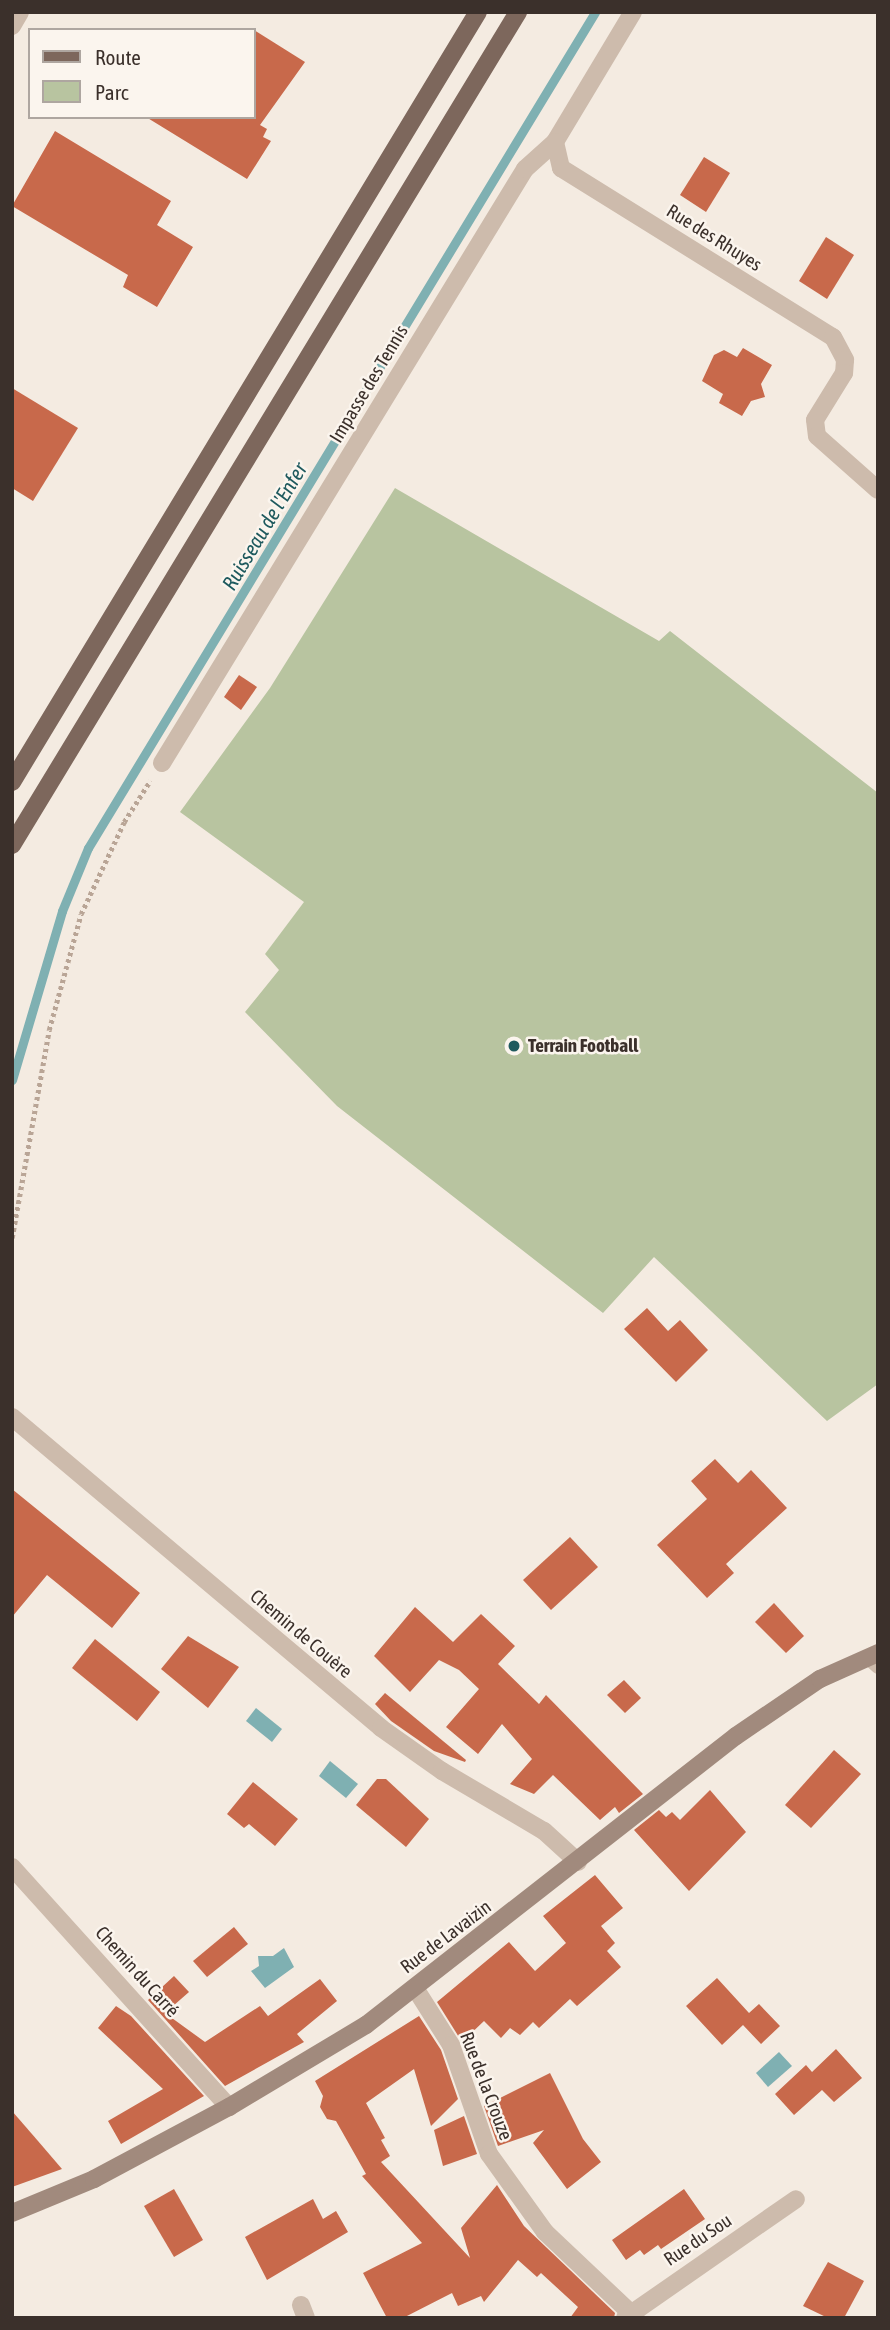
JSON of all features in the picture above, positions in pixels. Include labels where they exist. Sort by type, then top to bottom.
[{"type":"main road","points":[[12,782],[478,12]]},
{"type":"main road","points":[[12,845],[518,12]]},
{"type":"main road","name":"Rue de Lavaizin","points":[[12,2213],[94,2179],[229,2107],[366,2025],[736,1736],[820,1679],[874,1659]]},
{"type":"street","points":[[12,26],[20,12]]},
{"type":"street","points":[[555,142],[633,12]]},
{"type":"street","name":"Rue des Rhuyes","points":[[555,142],[561,168],[833,337],[845,360],[844,373],[815,420],[817,436],[878,490]]},
{"type":"street","name":"Impasse des Tennis","points":[[162,763],[525,169],[555,142]]},
{"type":"street","name":"Chemin de Couère","points":[[12,1417],[381,1728],[442,1771],[544,1831],[578,1862]]},
{"type":"street","name":"Chemin du Carré","points":[[12,1867],[229,2107]]},
{"type":"street","name":"Rue de la Crouze","points":[[415,1988],[451,2045],[489,2154],[545,2232],[631,2315]]},
{"type":"street","name":"Rue du Sou","points":[[631,2315],[796,2199]]},
{"type":"path","points":[[12,1238],[49,1030],[81,914],[124,822],[162,763]]},
{"type":"green space","points":[[395,488],[659,641],[670,631],[878,793],[878,1384],[827,1421],[654,1257],[603,1313],[337,1106],[245,1012],[279,970],[265,954],[304,902],[180,812],[270,688]]},
{"type":"water","points":[[256,1708],[282,1729],[272,1742],[246,1721]]},
{"type":"water","points":[[330,1761],[358,1784],[346,1798],[319,1776]]},
{"type":"water","points":[[284,1948],[294,1967],[265,1988],[251,1971],[259,1966],[258,1956],[273,1956]]},
{"type":"water","points":[[779,2052],[792,2066],[768,2087],[756,2073]]},
{"type":"building","points":[[256,31],[305,62],[260,125],[267,129],[263,137],[271,141],[247,179],[149,119],[256,119]]},
{"type":"building","points":[[55,131],[171,201],[157,225],[193,247],[157,307],[123,287],[128,275],[12,206]]},
{"type":"building","points":[[704,157],[730,173],[706,212],[680,195]]},
{"type":"building","points":[[826,237],[854,255],[827,299],[799,281]]},
{"type":"building","points":[[743,348],[772,365],[761,384],[765,397],[751,401],[742,416],[719,403],[723,394],[702,381],[714,355],[724,350],[737,357]]},
{"type":"building","points":[[12,388],[78,428],[33,501],[12,488]]},
{"type":"building","points":[[239,675],[257,687],[241,710],[224,697]]},
{"type":"building","points":[[647,1308],[668,1331],[680,1320],[708,1350],[676,1382],[624,1329]]},
{"type":"building","points":[[715,1459],[738,1483],[751,1470],[787,1508],[726,1564],[734,1573],[707,1598],[657,1545],[707,1499],[691,1481]]},
{"type":"building","points":[[12,1489],[140,1593],[112,1628],[47,1575],[12,1617]]},
{"type":"building","points":[[570,1537],[598,1567],[551,1610],[523,1580]]},
{"type":"building","points":[[774,1603],[804,1636],[786,1653],[755,1622]]},
{"type":"building","points":[[415,1607],[453,1642],[481,1614],[515,1646],[498,1664],[539,1704],[546,1695],[643,1794],[619,1813],[615,1807],[600,1820],[553,1775],[534,1794],[510,1784],[532,1759],[502,1724],[478,1754],[446,1727],[479,1689],[459,1670],[439,1660],[410,1692],[374,1656]]},
{"type":"building","points":[[188,1636],[239,1667],[208,1708],[161,1669]]},
{"type":"building","points":[[95,1639],[160,1692],[137,1721],[72,1668]]},
{"type":"building","points":[[624,1680],[641,1698],[625,1713],[607,1695]]},
{"type":"building","points":[[385,1693],[466,1760],[465,1762],[434,1751],[391,1721],[375,1704]]},
{"type":"building","points":[[834,1750],[861,1774],[811,1828],[785,1805]]},
{"type":"building","points":[[377,1779],[386,1779],[429,1819],[406,1847],[356,1805]]},
{"type":"building","points":[[253,1782],[298,1819],[275,1846],[249,1824],[244,1828],[227,1814]]},
{"type":"building","points":[[710,1790],[746,1832],[689,1891],[634,1830],[659,1810],[666,1817],[672,1812],[680,1820]]},
{"type":"building","points":[[595,1875],[623,1908],[601,1926],[615,1943],[607,1951],[621,1967],[577,2006],[570,1999],[539,2028],[533,2022],[520,2035],[510,2028],[501,2038],[484,2021],[462,2042],[437,2002],[509,1942],[535,1971],[566,1943],[543,1916]]},
{"type":"building","points":[[234,1927],[248,1944],[207,1977],[193,1961]]},
{"type":"building","points":[[174,1976],[189,1992],[165,2013],[205,2042],[260,2006],[268,2016],[320,1979],[337,2001],[297,2034],[304,2042],[225,2086],[148,2000]]},
{"type":"building","points":[[717,1978],[749,2013],[759,2004],[780,2026],[761,2044],[743,2025],[722,2045],[686,2006]]},
{"type":"building","points":[[116,2006],[131,2016],[204,2096],[121,2144],[108,2121],[163,2089],[98,2028]]},
{"type":"building","points":[[419,2016],[441,2050],[458,2099],[431,2126],[414,2069],[366,2103],[385,2138],[381,2140],[390,2156],[381,2162],[470,2258],[461,2228],[497,2185],[524,2226],[615,2313],[614,2318],[570,2318],[578,2307],[541,2273],[537,2277],[518,2260],[484,2302],[481,2296],[458,2306],[452,2293],[403,2318],[387,2318],[363,2273],[422,2243],[362,2176],[366,2174],[336,2121],[327,2119],[320,2107],[323,2096],[315,2081]]},
{"type":"building","points":[[836,2049],[862,2078],[834,2102],[822,2090],[794,2115],[775,2094],[806,2065],[812,2072]]},
{"type":"building","points":[[550,2073],[583,2139],[601,2162],[567,2189],[533,2143],[544,2130],[498,2146],[484,2106]]},
{"type":"building","points":[[12,2111],[38,2141],[62,2169],[12,2187]]},
{"type":"building","points":[[464,2116],[477,2154],[443,2166],[434,2130]]},
{"type":"building","points":[[174,2189],[203,2240],[174,2257],[144,2206]]},
{"type":"building","points":[[684,2189],[705,2219],[661,2249],[658,2245],[644,2255],[640,2250],[626,2260],[612,2240]]},
{"type":"building","points":[[313,2199],[323,2219],[336,2211],[348,2232],[267,2280],[245,2237]]},
{"type":"building","points":[[828,2262],[864,2281],[844,2318],[828,2318],[803,2306]]},
{"type":"waterway","name":"Ruisseau de l'Enfer","points":[[12,1080],[62,911],[88,848],[595,12]]},
{"type":"place","name":"Terrain Football","points":[[514,1046]]}]
